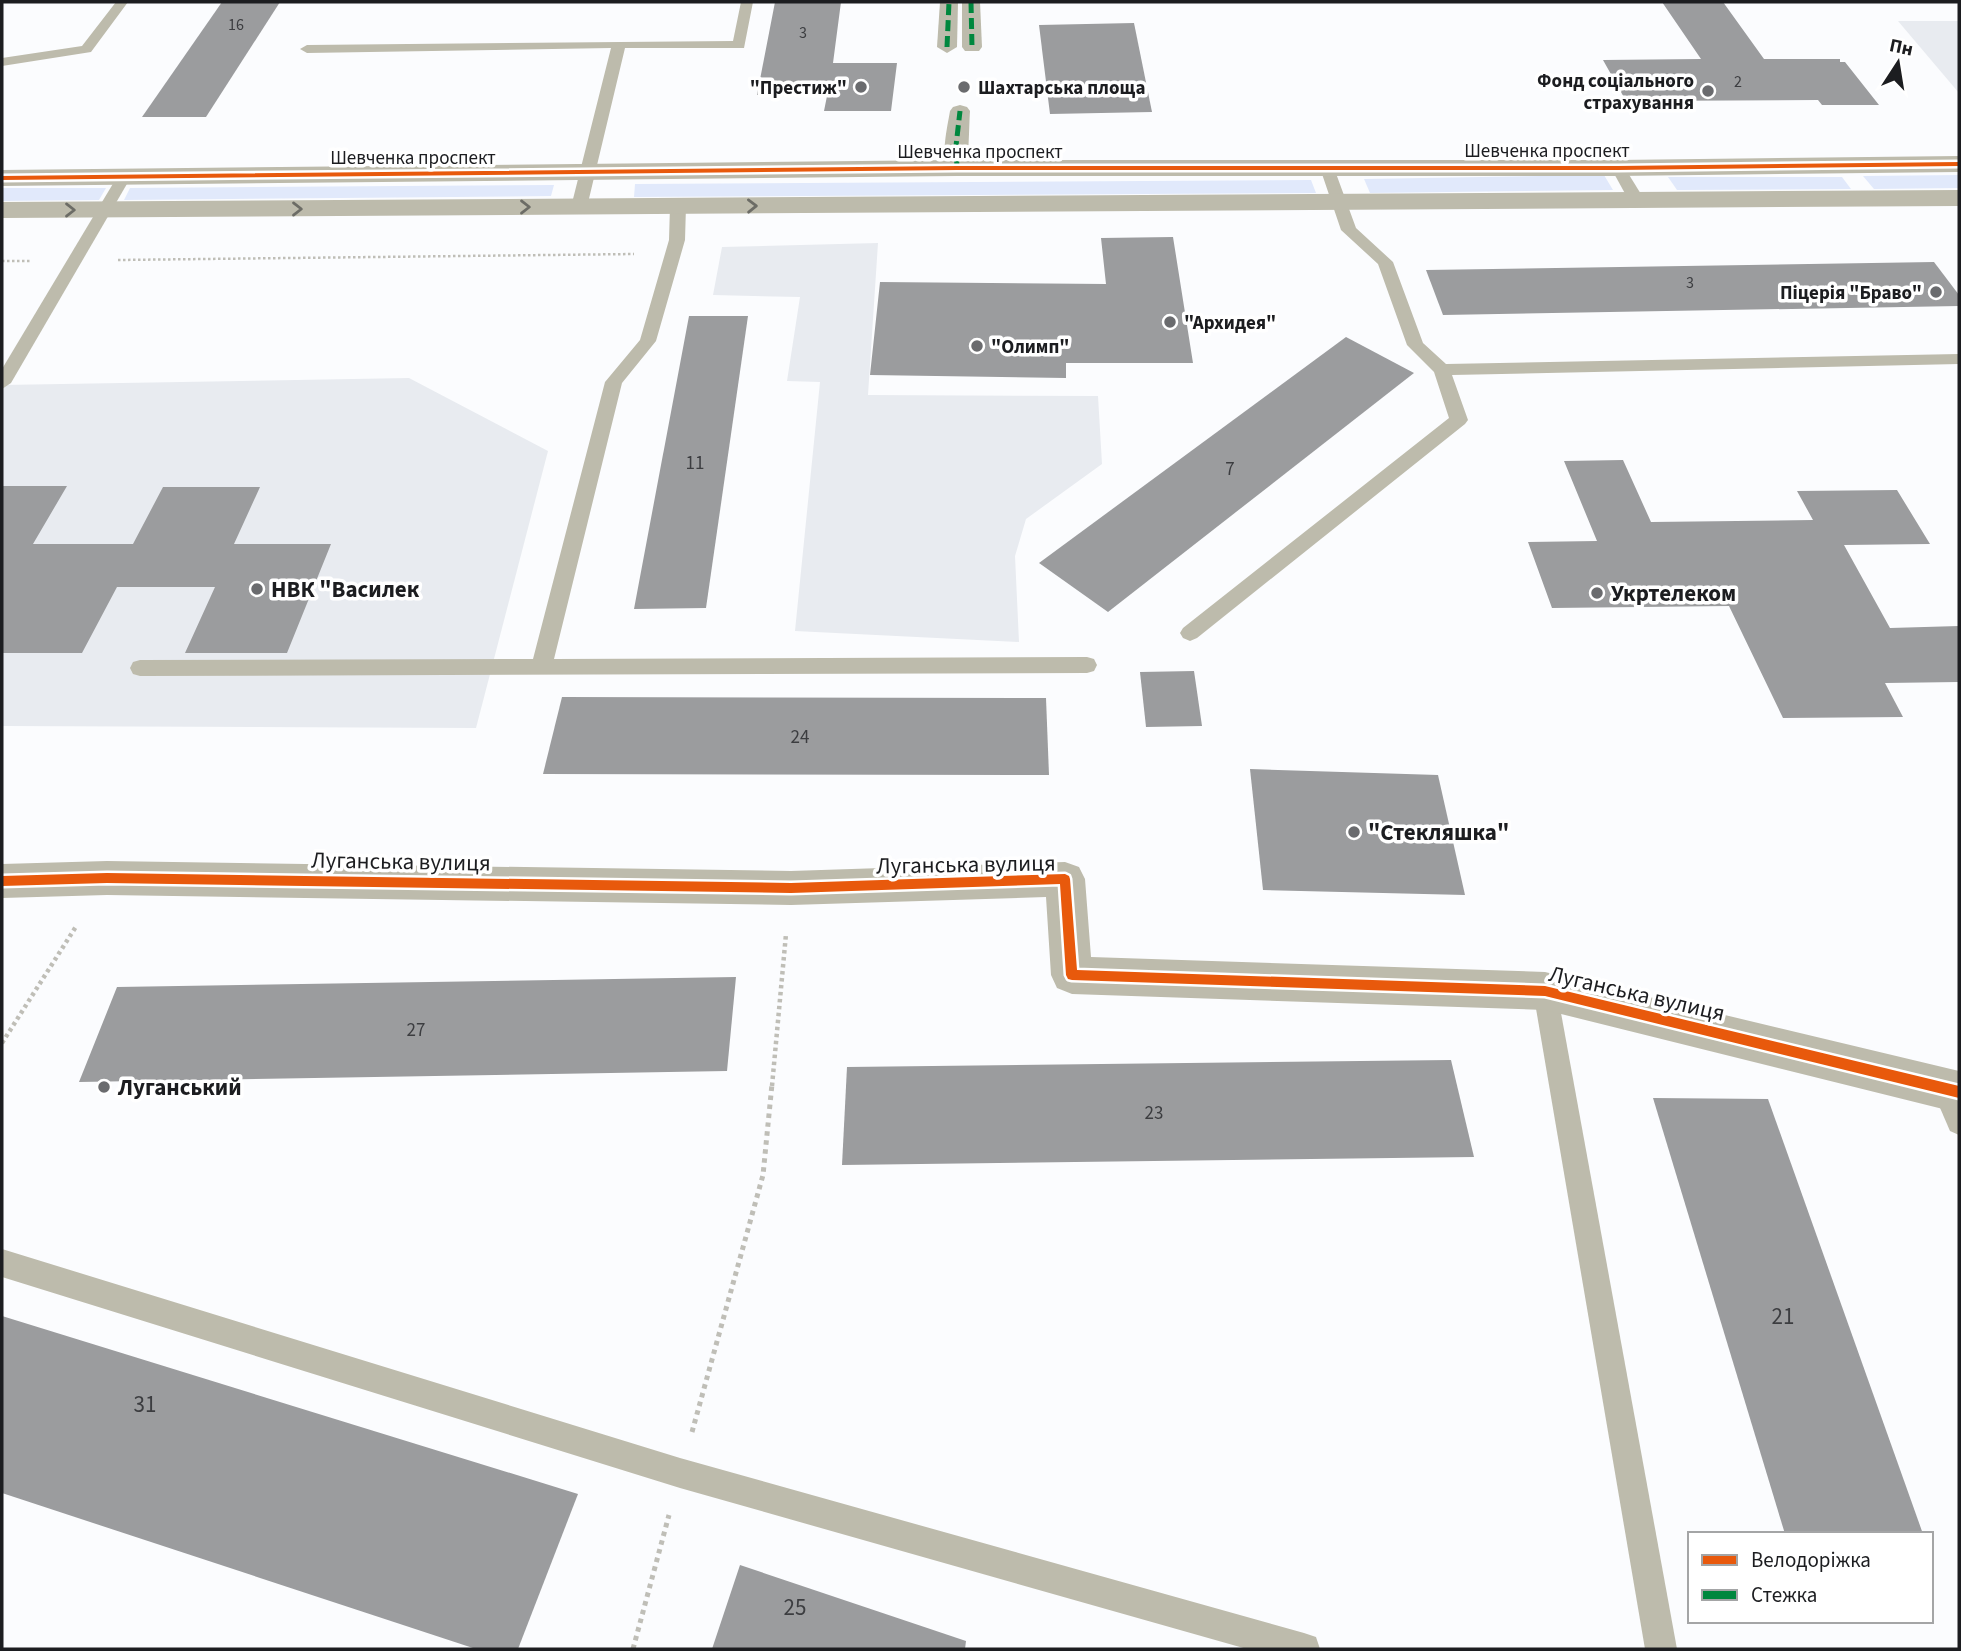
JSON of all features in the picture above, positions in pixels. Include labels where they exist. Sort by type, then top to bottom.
[{"type":"street","points":[[947,47],[949,2]]},
{"type":"street","points":[[971,2],[972,47]]},
{"type":"street","points":[[957,168],[956,146],[960,111]]},
{"type":"street","name":"Шевченка проспект","points":[[2,178],[957,168],[1618,168],[1959,164]]},
{"type":"street","points":[[2,210],[1959,198]]},
{"type":"street","name":"Луганська вулиця","points":[[2,881],[107,877],[791,888],[1065,879],[1072,975],[1545,991],[1954,1100]]},
{"type":"lane","points":[[2,62],[86,49],[122,2]]},
{"type":"lane","points":[[307,49],[619,44],[739,45],[747,2]]},
{"type":"lane","points":[[579,207],[619,44]]},
{"type":"lane","points":[[1190,633],[1459,420],[1443,370],[1415,345],[1385,262],[1349,230],[1327,168]]},
{"type":"lane","points":[[1618,168],[1636,199]]},
{"type":"lane","points":[[2,383],[124,177]]},
{"type":"lane","points":[[541,667],[614,382],[648,341],[677,240],[678,206]]},
{"type":"lane","points":[[1443,370],[1959,359]]},
{"type":"lane","points":[[140,668],[1087,665]]},
{"type":"lane","points":[[1545,991],[1661,1649]]},
{"type":"lane","points":[[2,1263],[680,1473],[1304,1649]]},
{"type":"path","points":[[2,1043],[107,877]]},
{"type":"path","points":[[633,1649],[763,1175],[791,888]]},
{"type":"shaded area","points":[[1898,21],[1959,21],[1959,93]]},
{"type":"shaded area","points":[[1604,175],[1613,190],[1370,193],[1364,179]]},
{"type":"shaded area","points":[[1959,175],[1959,188],[1874,189],[1863,176]]},
{"type":"shaded area","points":[[1668,177],[1842,177],[1851,189],[1677,190]]},
{"type":"shaded area","points":[[1311,180],[1316,193],[634,197],[635,184]]},
{"type":"shaded area","points":[[554,185],[551,196],[124,200],[130,188]]},
{"type":"shaded area","points":[[2,188],[106,188],[99,200],[2,201]]},
{"type":"shaded area","points":[[878,243],[868,395],[1098,396],[1102,464],[1026,519],[1015,556],[1019,642],[795,631],[820,382],[787,381],[800,297],[713,295],[722,247]]},
{"type":"shaded area","name":"НВК \"Василек","points":[[409,378],[548,451],[476,728],[2,726],[2,385]]},
{"type":"building","points":[[222,2],[280,2],[206,117],[142,117]]},
{"type":"building","points":[[775,2],[841,2],[833,63],[897,63],[891,111],[824,111],[827,96],[757,95]]},
{"type":"building","points":[[1662,2],[1723,2],[1764,59],[1840,59],[1879,105],[1822,105],[1818,100],[1626,101],[1603,60],[1701,59]]},
{"type":"building","points":[[1134,23],[1152,112],[1050,114],[1039,25]]},
{"type":"building","points":[[1173,237],[1193,363],[1066,363],[1066,378],[870,375],[880,282],[1106,284],[1101,238]]},
{"type":"building","points":[[1934,262],[1959,295],[1959,306],[1443,315],[1426,270]]},
{"type":"building","points":[[689,316],[748,316],[706,608],[634,609]]},
{"type":"building","points":[[1346,337],[1414,373],[1108,612],[1039,563]]},
{"type":"building","name":"Укртелеком","points":[[1623,460],[1651,522],[1813,520],[1797,491],[1897,490],[1930,544],[1844,545],[1890,628],[1959,626],[1959,682],[1885,683],[1903,717],[1783,718],[1729,606],[1552,608],[1528,542],[1597,541],[1564,461]]},
{"type":"building","points":[[2,486],[67,486],[33,544],[133,544],[163,487],[260,487],[234,544],[331,544],[287,653],[185,653],[215,587],[117,587],[82,653],[2,653]]},
{"type":"building","points":[[1194,671],[1202,726],[1146,727],[1140,672]]},
{"type":"building","points":[[562,697],[1046,698],[1049,775],[543,774]]},
{"type":"building","name":"\"Стекляшка\"","points":[[1250,769],[1438,775],[1465,895],[1263,890]]},
{"type":"building","points":[[736,977],[727,1071],[79,1082],[117,987]]},
{"type":"building","points":[[1451,1060],[1474,1157],[842,1165],[847,1067]]},
{"type":"building","points":[[1653,1098],[1768,1099],[1922,1532],[1784,1532]]},
{"type":"building","points":[[2,1316],[578,1494],[518,1649],[476,1649],[2,1493]]},
{"type":"building","points":[[740,1565],[966,1641],[965,1649],[712,1649]]},
{"type":"marked path","points":[[947,47],[949,2]]},
{"type":"marked path","points":[[971,2],[972,47]]},
{"type":"marked path","points":[[957,168],[956,146],[960,111]]},
{"type":"cycle path","points":[[2,178],[957,168],[1618,168],[1959,164]]},
{"type":"cycle path","points":[[2,881],[107,878],[791,888],[1065,879],[1072,975],[1545,991],[1959,1092]]},
{"type":"place","name":"\"Престиж\"","points":[[861,87]]},
{"type":"place","name":"Шахтарська площа","points":[[964,87]]},
{"type":"place","name":"Фонд соціального страхування","points":[[1708,91]]},
{"type":"place","name":"Піцерія \"Браво\"","points":[[1936,292]]},
{"type":"place","name":"\"Архидея\"","points":[[1170,322]]},
{"type":"place","name":"\"Олимп\"","points":[[977,346]]},
{"type":"place","name":"НВК \"Василек","points":[[257,589]]},
{"type":"place","name":"Укртелеком","points":[[1597,593]]},
{"type":"place","name":"\"Стекляшка\"","points":[[1354,832]]},
{"type":"place","name":"Луганський","points":[[104,1087]]}]
